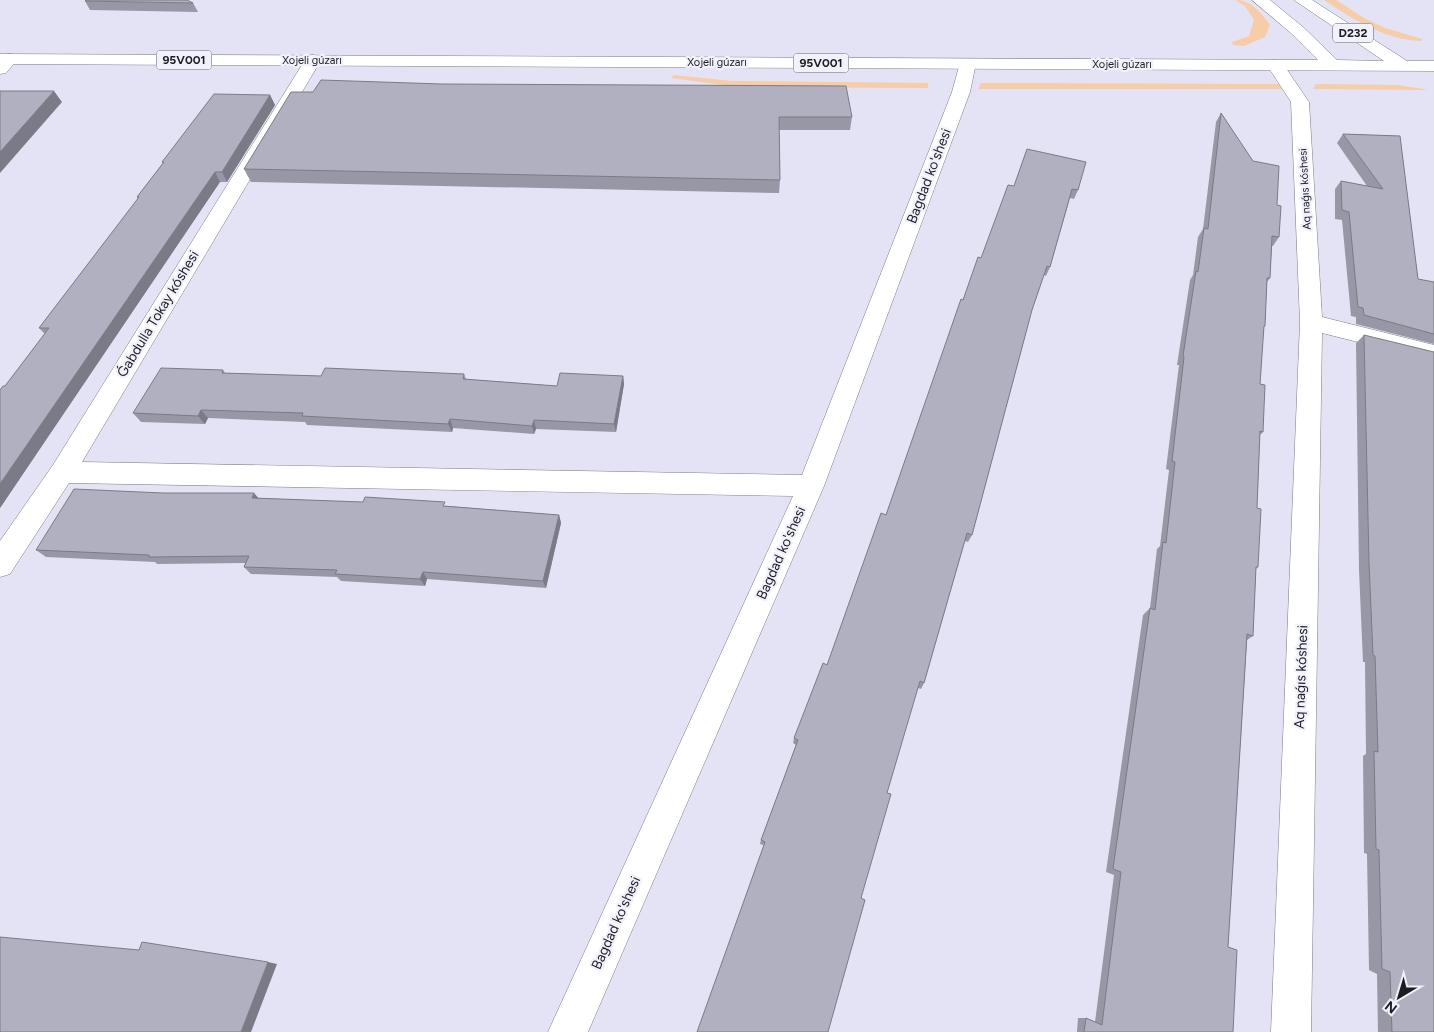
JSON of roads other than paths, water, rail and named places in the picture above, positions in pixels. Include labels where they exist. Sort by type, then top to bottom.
[{"type":"street","name":"D232","points":[[1260,0],[1306,37],[1332,65]]},
{"type":"street","name":"D232","points":[[1302,0],[1341,39],[1404,66]]},
{"type":"street","points":[[1306,37],[1341,39]]},
{"type":"street","name":"Xojeli gúzarı","points":[[3,62],[313,60],[1434,66]]},
{"type":"street","name":"Ǵabdulla Tokay kóshesi","points":[[0,565],[62,472],[313,60]]},
{"type":"street","name":"Bagdad ko'shesi","points":[[568,1032],[811,486],[961,92],[968,63]]},
{"type":"street","name":"Aq naǵıs kóshesi","points":[[1276,64],[1300,102],[1312,322],[1291,1032]]},
{"type":"street","points":[[1312,322],[1434,353]]},
{"type":"street","points":[[62,472],[811,486]]}]
